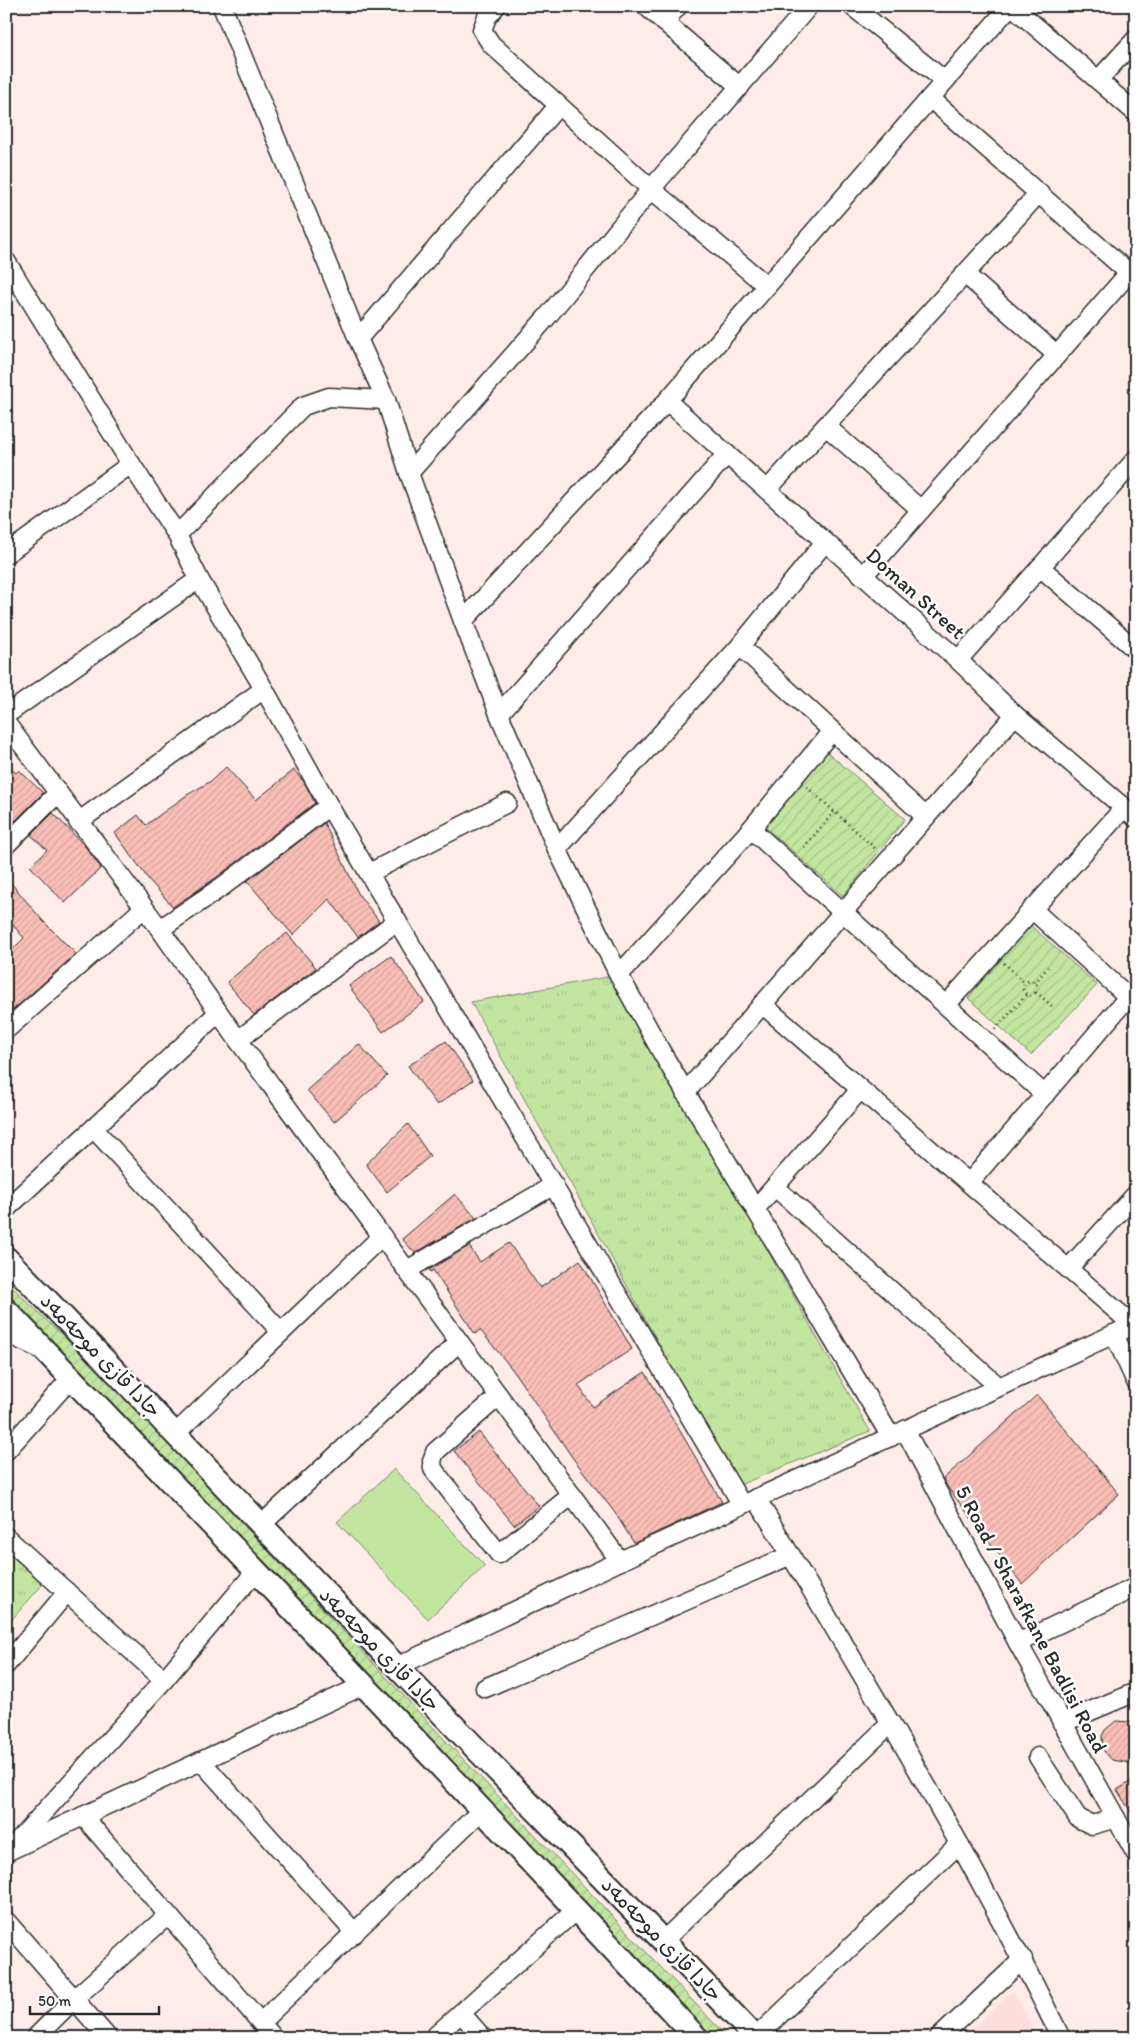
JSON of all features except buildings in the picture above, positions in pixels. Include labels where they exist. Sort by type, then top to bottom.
[{"type":"main road","name":"جادا قازی موحەمەد","points":[[8,1260],[176,1433],[396,1666],[664,1940],[756,2037]]},
{"type":"main road","name":"جادا قازی موحەمەد","points":[[6,1310],[72,1377],[698,2038]]},
{"type":"street","name":"5 Road / Sharafkane Badlisi Road","points":[[222,6],[358,339],[386,400],[409,473],[463,622],[499,714],[557,849],[619,975],[685,1093],[755,1209],[898,1434],[1136,1854]]},
{"type":"street","points":[[496,6],[487,17],[482,30],[491,44],[651,189],[767,286]]},
{"type":"street","points":[[646,6],[740,87]]},
{"type":"street","points":[[664,22],[678,6]]},
{"type":"street","points":[[409,473],[547,317],[651,189],[809,6]]},
{"type":"street","points":[[852,6],[945,81]]},
{"type":"street","points":[[463,622],[667,401],[1011,6],[1136,113]]},
{"type":"street","points":[[1098,80],[1136,40]]},
{"type":"street","points":[[864,576],[1057,355],[1132,276],[930,98]]},
{"type":"street","points":[[358,339],[558,106]]},
{"type":"street","points":[[768,490],[1038,193]]},
{"type":"street","points":[[6,261],[177,535],[199,579],[264,690],[328,806],[554,1185],[749,1501],[791,1555],[891,1723],[1023,1959],[1061,2038]]},
{"type":"street","points":[[965,274],[1057,355]]},
{"type":"street","points":[[177,535],[303,406],[329,397],[386,400]]},
{"type":"street","name":"Doman Street","points":[[667,401],[958,660],[1015,716],[1130,813]]},
{"type":"street","points":[[826,426],[921,510]]},
{"type":"street","points":[[499,714],[727,454]]},
{"type":"street","points":[[958,660],[1136,459]]},
{"type":"street","points":[[6,554],[131,464]]},
{"type":"street","points":[[557,849],[740,646],[825,542]]},
{"type":"street","points":[[1040,567],[1136,650]]},
{"type":"street","points":[[6,715],[199,579]]},
{"type":"street","points":[[740,646],[926,817]]},
{"type":"street","points":[[78,822],[264,690]]},
{"type":"street","points":[[685,1093],[1015,716]]},
{"type":"street","points":[[6,723],[57,794],[160,929],[238,1040],[620,1561]]},
{"type":"street","points":[[619,975],[751,829],[832,731]]},
{"type":"street","points":[[6,845],[57,794]]},
{"type":"street","points":[[369,873],[507,803]]},
{"type":"street","points":[[160,929],[223,886],[328,806]]},
{"type":"street","points":[[946,1005],[1032,909],[1130,813]]},
{"type":"street","points":[[751,829],[1045,1095]]},
{"type":"street","points":[[6,1030],[144,908]]},
{"type":"street","points":[[970,1183],[1045,1095],[1132,1001],[1032,909]]},
{"type":"street","points":[[238,1040],[397,921]]},
{"type":"street","points":[[396,1666],[749,1501],[1134,1325],[762,1004]]},
{"type":"street","points":[[6,1209],[218,1012]]},
{"type":"street","points":[[755,1209],[860,1090]]},
{"type":"street","points":[[94,1129],[281,1332]]},
{"type":"street","points":[[407,1270],[554,1185]]},
{"type":"street","points":[[775,1187],[999,1387]]},
{"type":"street","points":[[1069,1268],[1136,1194]]},
{"type":"street","points":[[176,1433],[382,1236]]},
{"type":"street","points":[[1114,1334],[1136,1382]]},
{"type":"street","points":[[6,1336],[17,1338],[47,1352]]},
{"type":"street","points":[[262,1524],[459,1342]]},
{"type":"street","points":[[6,1451],[72,1377]]},
{"type":"street","points":[[499,1396],[435,1452],[432,1462],[433,1469],[500,1554],[572,1495]]},
{"type":"street","points":[[6,1537],[164,1680]]},
{"type":"street","points":[[485,1688],[791,1555]]},
{"type":"street","points":[[8,1851],[164,1680],[256,1571]]},
{"type":"street","points":[[1018,1643],[1136,1587]]},
{"type":"street","points":[[6,1665],[68,1592]]},
{"type":"street","points":[[8,1851],[364,1685]]},
{"type":"street","points":[[1062,1723],[1136,1692]]},
{"type":"street","points":[[664,1940],[891,1723]]},
{"type":"street","points":[[1038,1757],[1078,1818],[1092,1825],[1116,1818]]},
{"type":"street","points":[[201,1761],[355,1933]]},
{"type":"street","points":[[261,2022],[483,1810]]},
{"type":"street","points":[[83,1816],[274,2038]]},
{"type":"street","points":[[756,2037],[959,1844]]},
{"type":"street","points":[[433,2038],[577,1909]]},
{"type":"street","points":[[35,2038],[74,1999],[168,1915]]},
{"type":"street","points":[[6,1921],[108,2038]]},
{"type":"street","points":[[939,2038],[1023,1959]]},
{"type":"street","points":[[461,2013],[482,2038]]},
{"type":"path","points":[[795,776],[888,860]]},
{"type":"path","points":[[804,847],[834,812]]},
{"type":"path","points":[[1003,963],[1025,983]]},
{"type":"path","points":[[1035,983],[1048,967]]},
{"type":"path","points":[[1025,983],[1030,981],[1035,983]]},
{"type":"path","points":[[1025,983],[1023,988],[1027,994]]},
{"type":"path","points":[[1035,983],[1037,986],[1036,992]]},
{"type":"path","points":[[985,1040],[1027,994],[1031,995],[1036,992]]},
{"type":"path","points":[[1036,992],[1053,1007]]},
{"type":"shaded area","points":[[1013,1990],[1037,2038],[963,2038]]},
{"type":"green space","points":[[826,751],[905,819],[843,896],[764,826]]},
{"type":"green space","points":[[1029,924],[1097,985],[1031,1055],[968,998]]},
{"type":"green space","points":[[612,976],[870,1431],[737,1486],[471,1002]]},
{"type":"green space","points":[[6,1281],[106,1378],[446,1741],[728,2038],[706,2038],[178,1475],[6,1296]]},
{"type":"green space","points":[[394,1469],[485,1566],[428,1619],[337,1522]]},
{"type":"green space","points":[[6,1551],[43,1584],[6,1626]]}]
